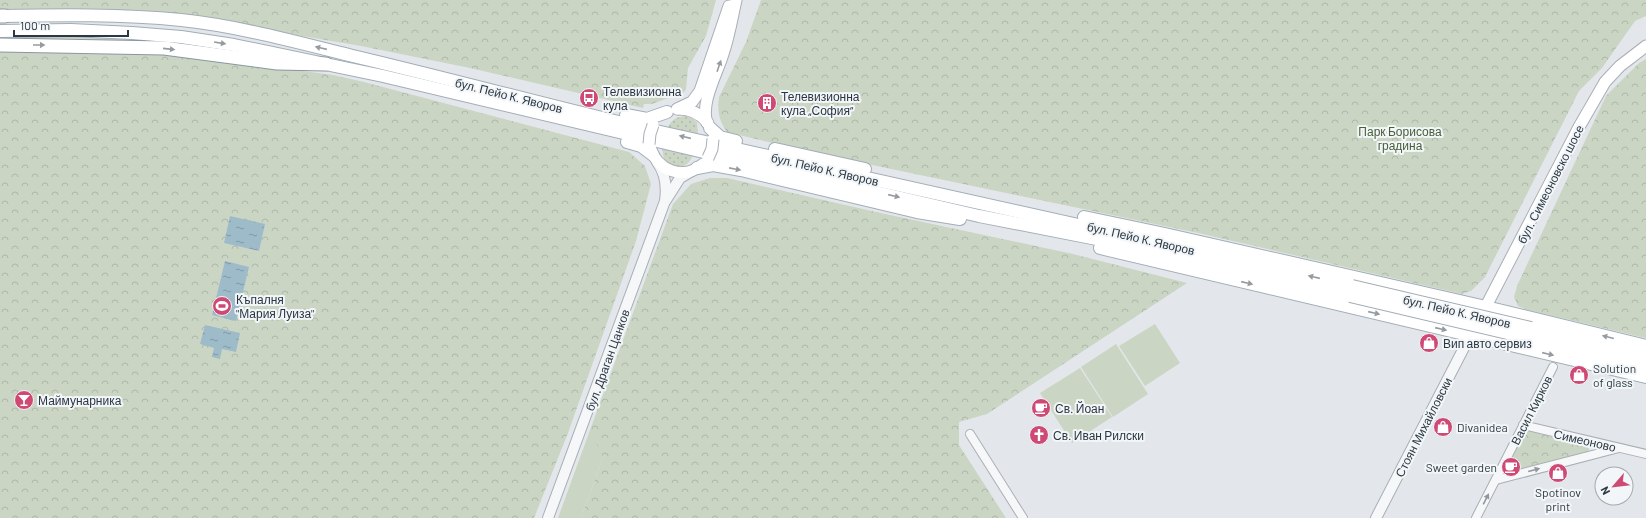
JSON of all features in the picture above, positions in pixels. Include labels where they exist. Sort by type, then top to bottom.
[{"type":"highway","points":[[0,45],[164,48],[276,63],[326,64]]},
{"type":"main road","points":[[386,64],[409,64],[474,77],[638,118],[651,118],[692,102],[700,91],[732,0]]},
{"type":"main road","points":[[694,170],[708,158],[712,149],[710,130],[705,117],[706,103],[723,55],[736,0]]},
{"type":"main road","name":"бул. Пейо К. Яворов","points":[[2,16],[74,15],[181,20],[224,26],[386,64],[644,128],[981,204],[1225,266],[1351,291],[1530,333],[1646,355]]},
{"type":"main road","name":"бул. Пейо К. Яворов","points":[[0,30],[71,30],[181,37],[234,45],[383,76],[979,216],[1113,237]]},
{"type":"main road","name":"бул. Симеоновско шосе","points":[[1470,336],[1579,127],[1605,82],[1620,66],[1646,46]]},
{"type":"main road","points":[[383,76],[405,87],[488,109],[631,143],[646,149],[653,154],[665,168],[673,172],[682,173],[713,165],[740,170],[917,212],[1032,232],[1646,377]]},
{"type":"main road","points":[[653,154],[650,134],[654,125],[661,116],[672,110],[693,111],[700,115],[710,130],[720,137],[1038,208],[1102,220],[1237,250],[1486,307],[1646,346]]},
{"type":"main road","points":[[1038,208],[1228,279]]},
{"type":"main road","points":[[1032,232],[1113,237],[1237,250]]},
{"type":"main road","name":"бул. Пейо К. Яворов","points":[[1530,333],[1646,367]]},
{"type":"street","name":"бул. Драган Цанков","points":[[653,154],[664,174],[666,192],[665,201]]},
{"type":"street","name":"бул. Драган Цанков","points":[[548,518],[665,201],[680,178],[694,170]]},
{"type":"street","name":"Стоян Михайловски","points":[[1376,518],[1470,336]]},
{"type":"street","name":"Васил Кирков","points":[[1476,518],[1553,367]]},
{"type":"street","name":"Симеоново","points":[[1524,425],[1646,454]]},
{"type":"street","points":[[970,434],[1023,518]]},
{"type":"street","points":[[1496,480],[1619,448]]},
{"type":"green space","points":[[0,0],[716,0],[706,36],[688,68],[686,89],[684,92],[652,104],[644,104],[643,108],[470,68],[361,46],[174,14],[63,10],[0,10]]},
{"type":"green space","name":"Парк Борисова градина","points":[[761,0],[1646,0],[1646,16],[1635,21],[1602,68],[1579,91],[1485,277],[1471,291],[1462,294],[1198,233],[810,152],[727,132],[719,115],[719,97],[746,42]]},
{"type":"green space","points":[[0,36],[114,37],[171,42],[227,50],[0,40]]},
{"type":"green space","points":[[0,48],[175,54],[333,75],[629,152],[645,166],[651,184],[636,241],[568,433],[534,518],[0,518]]},
{"type":"green space","points":[[1646,59],[1646,338],[1528,310],[1518,306],[1514,297],[1517,286],[1606,96],[1639,63]]},
{"type":"green space","points":[[686,116],[697,122],[698,136],[668,128],[671,122],[675,119]]},
{"type":"green space","points":[[662,147],[693,155],[687,164],[680,167],[664,161]]},
{"type":"green space","points":[[710,178],[727,178],[876,212],[1073,254],[1187,283],[987,414],[959,422],[959,445],[1006,518],[581,518],[603,457],[590,430],[673,204],[691,184]]},
{"type":"green space","points":[[1155,324],[1180,363],[1145,386],[1119,346]]},
{"type":"green space","points":[[1116,344],[1148,394],[1113,417],[1081,367]]},
{"type":"green space","points":[[1080,368],[1112,417],[1072,443],[1040,393]]},
{"type":"green space","points":[[1525,429],[1589,448],[1589,453],[1519,471],[1512,459]]},
{"type":"green space","points":[[590,430],[619,432],[603,457],[581,518],[558,518]]},
{"type":"water","points":[[230,216],[265,224],[259,251],[224,243]]},
{"type":"water","points":[[225,261],[249,267],[236,321],[212,315]]},
{"type":"water","points":[[205,325],[240,333],[236,352],[222,349],[220,359],[212,357],[214,348],[200,344]]},
{"type":"place","name":"Телевизионна кула","points":[[589,98]]},
{"type":"place","name":"Телевизионна кула „София“","points":[[767,103]]},
{"type":"place","name":"Къпалня \"Мария Луиза\"","points":[[222,306]]},
{"type":"place","name":"Вип авто сервиз","points":[[1429,343]]},
{"type":"place","name":"Solution of glass","points":[[1579,375]]},
{"type":"place","name":"Маймунарника","points":[[24,400]]},
{"type":"place","name":"Св. Йоан","points":[[1041,408]]},
{"type":"place","name":"Divanidea","points":[[1443,427]]},
{"type":"place","name":"Св. Иван Рилски","points":[[1039,435]]},
{"type":"place","name":"Sweet garden","points":[[1511,467]]},
{"type":"place","name":"Spotinov print","points":[[1558,473]]}]
